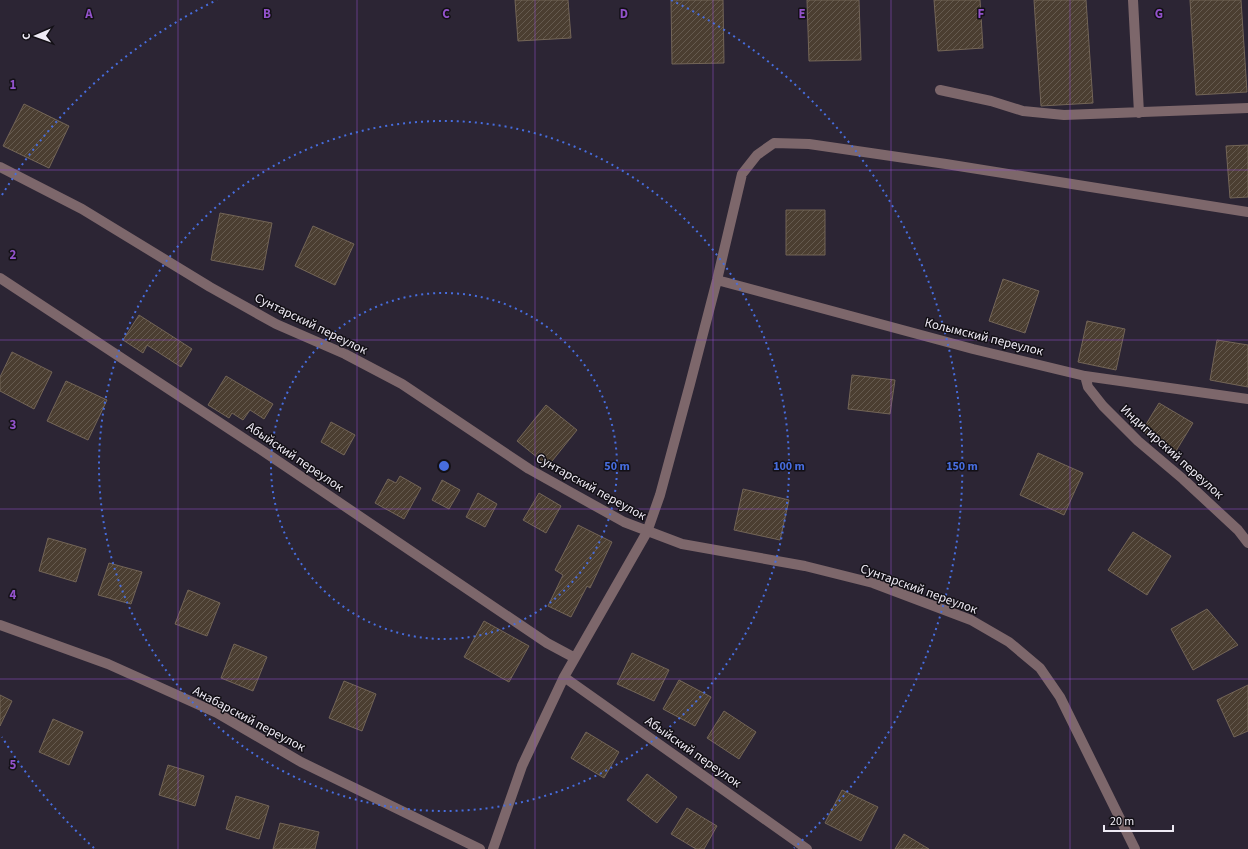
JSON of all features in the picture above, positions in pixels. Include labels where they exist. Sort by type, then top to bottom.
[{"type":"street","points":[[1133,0],[1138,113]]},
{"type":"street","points":[[940,90],[992,101],[1023,111],[1064,116],[1248,108]]},
{"type":"street","points":[[493,849],[522,766],[564,677],[647,532],[660,495],[717,280],[742,174],[757,155],[774,143],[809,144],[962,166],[1248,212]]},
{"type":"street","name":"Сунтарский переулок","points":[[0,167],[82,209],[210,287],[276,324],[345,354],[402,384],[529,469],[612,516],[647,532],[682,544],[805,566],[873,583],[971,620],[1009,642],[1040,668],[1060,697],[1136,849]]},
{"type":"street","name":"Абыйский переулок","points":[[0,278],[266,452],[547,643],[575,658]]},
{"type":"street","name":"Колымский переулок","points":[[717,280],[966,347],[1085,376],[1248,399]]},
{"type":"street","name":"Индигирский переулок","points":[[1085,376],[1088,387],[1103,406],[1138,441],[1183,479],[1238,530],[1248,543]]},
{"type":"street","name":"Анабарский переулок","points":[[0,625],[108,664],[217,713],[301,762],[480,849]]},
{"type":"street","name":"Абыйский переулок","points":[[564,677],[807,849]]},
{"type":"building","points":[[515,0],[568,0],[571,38],[518,41]]},
{"type":"building","points":[[671,0],[723,0],[724,63],[672,64]]},
{"type":"building","points":[[807,0],[859,0],[861,60],[809,61]]},
{"type":"building","points":[[934,0],[980,0],[983,48],[938,51]]},
{"type":"building","points":[[1034,0],[1086,0],[1093,103],[1041,106]]},
{"type":"building","points":[[1190,0],[1241,0],[1247,92],[1196,95]]},
{"type":"building","points":[[24,104],[69,126],[49,168],[3,146]]},
{"type":"building","points":[[1248,145],[1248,197],[1230,198],[1226,146]]},
{"type":"building","points":[[786,210],[825,210],[825,255],[786,255]]},
{"type":"building","points":[[220,213],[272,223],[263,270],[211,260]]},
{"type":"building","points":[[313,226],[354,244],[335,285],[295,266]]},
{"type":"building","points":[[1003,279],[1039,291],[1025,333],[989,321]]},
{"type":"building","points":[[139,315],[192,349],[181,367],[147,345],[143,353],[123,340]]},
{"type":"building","points":[[1087,321],[1125,329],[1116,370],[1078,362]]},
{"type":"building","points":[[1217,340],[1248,345],[1248,387],[1210,380]]},
{"type":"building","points":[[12,352],[52,372],[34,409],[0,391],[0,377]]},
{"type":"building","points":[[852,375],[895,380],[890,414],[848,409]]},
{"type":"building","points":[[226,376],[273,404],[264,419],[250,410],[243,420],[232,413],[229,418],[208,405]]},
{"type":"building","points":[[66,381],[107,400],[88,440],[47,421]]},
{"type":"building","points":[[1159,403],[1193,423],[1176,451],[1142,431]]},
{"type":"building","points":[[546,405],[577,430],[548,466],[517,441]]},
{"type":"building","points":[[331,422],[355,435],[344,455],[321,442]]},
{"type":"building","points":[[1038,453],[1083,473],[1064,515],[1020,495]]},
{"type":"building","points":[[400,476],[421,488],[404,519],[375,503],[388,479],[396,483]]},
{"type":"building","points":[[442,480],[460,490],[449,509],[432,500]]},
{"type":"building","points":[[743,489],[789,500],[780,540],[734,530]]},
{"type":"building","points":[[478,493],[497,504],[485,527],[466,517]]},
{"type":"building","points":[[539,493],[561,506],[546,533],[523,520]]},
{"type":"building","points":[[578,525],[612,542],[590,588],[587,586],[571,617],[548,606],[563,575],[555,570]]},
{"type":"building","points":[[1133,532],[1171,556],[1147,595],[1108,570]]},
{"type":"building","points":[[48,538],[86,549],[76,582],[39,571]]},
{"type":"building","points":[[109,563],[142,572],[131,604],[98,595]]},
{"type":"building","points":[[188,590],[220,603],[207,636],[175,624]]},
{"type":"building","points":[[1207,609],[1238,645],[1193,670],[1171,629]]},
{"type":"building","points":[[484,621],[529,646],[509,682],[464,657]]},
{"type":"building","points":[[234,644],[267,657],[253,691],[221,678]]},
{"type":"building","points":[[632,653],[669,670],[654,701],[617,684]]},
{"type":"building","points":[[679,680],[711,697],[695,726],[663,709]]},
{"type":"building","points":[[344,681],[376,694],[362,731],[329,718]]},
{"type":"building","points":[[1248,685],[1248,731],[1234,737],[1217,700]]},
{"type":"building","points":[[0,695],[12,701],[0,726]]},
{"type":"building","points":[[724,711],[756,732],[739,759],[707,738]]},
{"type":"building","points":[[53,719],[83,732],[69,765],[39,752]]},
{"type":"building","points":[[586,732],[619,752],[604,778],[571,758]]},
{"type":"building","points":[[168,765],[204,776],[195,806],[159,795]]},
{"type":"building","points":[[647,774],[677,797],[657,823],[627,800]]},
{"type":"building","points":[[842,790],[878,807],[861,841],[825,823]]},
{"type":"building","points":[[236,796],[269,806],[259,839],[226,829]]},
{"type":"building","points":[[687,808],[717,826],[704,849],[696,849],[671,834]]},
{"type":"building","points":[[280,823],[319,832],[315,849],[273,849]]},
{"type":"building","points":[[904,834],[929,849],[895,849]]}]
